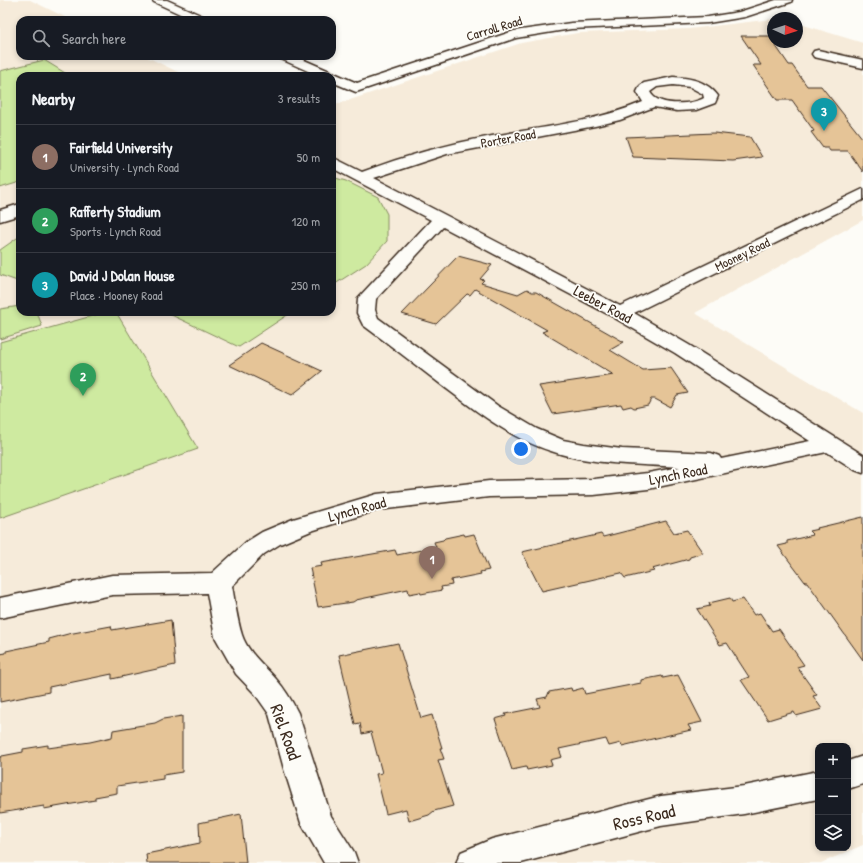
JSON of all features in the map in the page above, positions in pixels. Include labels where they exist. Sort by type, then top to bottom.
[{"type":"street","points":[[158,0],[194,16]]},
{"type":"street","name":"Carroll Road","points":[[336,78],[356,88],[514,35],[532,31],[571,26],[708,20],[741,16],[787,0]]},
{"type":"street","points":[[818,54],[863,64]]},
{"type":"street","points":[[294,60],[322,72]]},
{"type":"street","name":"Porter Road","points":[[362,177],[417,157],[448,149],[603,121],[634,112],[655,102]]},
{"type":"street","name":"Leeber Road","points":[[336,164],[620,313],[682,349],[863,464]]},
{"type":"street","name":"Mooney Road","points":[[620,313],[863,194]]},
{"type":"street","points":[[0,216],[16,211]]},
{"type":"street","name":"Lynch Road","points":[[441,220],[367,298],[365,306],[366,315],[370,321],[490,411],[529,434],[558,446],[622,456],[670,457],[734,463]]},
{"type":"street","name":"Lynch Road","points":[[218,583],[255,548],[271,538],[302,525],[377,502],[489,489],[594,487],[640,482],[831,444]]},
{"type":"street","points":[[0,608],[112,585],[218,583]]},
{"type":"street","name":"Riel Road","points":[[218,583],[229,637],[246,666],[276,700],[283,714],[299,769],[317,822],[342,863]]},
{"type":"street","points":[[851,775],[863,770]]},
{"type":"street","name":"Ross Road","points":[[473,863],[492,855],[660,811],[744,800],[815,786]]},
{"type":"shaded area","points":[[0,0],[30,0],[63,16],[16,16],[16,60],[153,60],[178,72],[16,72],[16,316],[336,316],[336,105],[521,43],[578,33],[689,29],[767,20],[767,48],[803,48],[803,25],[863,43],[863,220],[695,313],[863,413],[863,845],[851,850],[851,743],[815,743],[815,851],[849,851],[821,863],[0,863]]},
{"type":"green space","points":[[44,60],[64,72],[16,72],[16,183],[0,188],[0,71]]},
{"type":"green space","points":[[336,178],[346,181],[378,197],[387,214],[387,241],[366,264],[336,283]]},
{"type":"green space","points":[[16,239],[16,281],[0,275],[0,250]]},
{"type":"green space","points":[[16,307],[16,316],[38,316],[42,326],[0,339],[0,309]]},
{"type":"green space","points":[[92,316],[118,316],[198,449],[0,518],[0,342]]},
{"type":"green space","points":[[173,316],[286,316],[239,347]]},
{"type":"building","points":[[741,36],[767,36],[767,48],[777,48],[789,65],[792,65],[807,86],[821,86],[863,139],[863,172],[848,151],[830,151],[828,148],[823,148],[811,132],[814,131],[792,100],[777,100],[753,65],[761,65]]},
{"type":"building","points":[[714,133],[750,137],[762,157],[733,161],[633,157],[626,137]]},
{"type":"building","points":[[458,256],[492,265],[480,279],[484,280],[481,283],[518,294],[527,289],[532,292],[536,292],[624,342],[610,350],[643,370],[671,368],[688,393],[677,395],[670,407],[655,399],[651,399],[648,405],[634,408],[631,406],[623,408],[621,404],[553,414],[539,386],[614,375],[542,332],[547,330],[475,289],[470,295],[467,294],[436,324],[402,314]]},
{"type":"building","points":[[261,343],[322,371],[292,395],[229,365]]},
{"type":"building","points":[[863,517],[863,660],[807,582],[805,582],[778,546],[787,544],[787,541],[813,535],[809,531],[818,529],[817,528]]},
{"type":"building","points":[[666,521],[674,533],[687,530],[703,553],[690,557],[689,559],[652,569],[654,571],[625,578],[621,573],[542,591],[522,552],[601,534],[603,537]]},
{"type":"building","points":[[464,534],[465,536],[474,534],[489,570],[480,572],[481,574],[451,580],[452,585],[441,587],[442,590],[421,594],[420,592],[409,594],[408,589],[356,600],[353,602],[318,607],[310,568],[322,566],[321,563],[395,550],[397,555],[436,547],[434,542]]},
{"type":"building","points":[[730,598],[732,602],[743,599],[754,615],[760,613],[772,631],[779,629],[804,665],[797,667],[817,695],[813,696],[822,709],[796,716],[794,712],[768,720],[741,680],[749,677],[727,643],[720,645],[697,609],[710,606],[709,603]]},
{"type":"building","points":[[171,620],[175,665],[112,679],[112,674],[49,687],[49,692],[0,702],[0,654],[6,653],[6,651],[49,642],[49,639],[68,634],[111,626],[112,630]]},
{"type":"building","points":[[398,643],[421,718],[432,715],[444,759],[438,760],[453,806],[434,811],[429,815],[409,821],[406,809],[386,814],[376,774],[382,773],[371,732],[362,734],[360,723],[355,724],[339,655]]},
{"type":"building","points":[[678,675],[702,722],[688,725],[691,730],[622,746],[621,743],[609,746],[606,739],[559,749],[562,757],[550,760],[552,765],[527,770],[526,767],[512,770],[495,719],[506,716],[505,714],[540,707],[537,699],[547,697],[549,692],[571,688],[572,691],[583,688],[585,694],[641,683],[641,680]]},
{"type":"building","points":[[182,716],[182,772],[163,775],[163,779],[117,786],[117,793],[95,797],[95,800],[44,809],[44,806],[0,813],[0,758],[2,756],[23,752],[23,749],[48,745],[48,748],[90,742],[112,737],[113,730],[155,723],[163,719]]},
{"type":"building","points":[[241,814],[246,863],[147,863],[146,854],[200,843],[199,823]]},
{"type":"place","name":"David J Dolan House","points":[[824,131]]},
{"type":"place","name":"Rafferty Stadium","points":[[83,396]]},
{"type":"place","name":"Fairfield University","points":[[432,579]]}]
